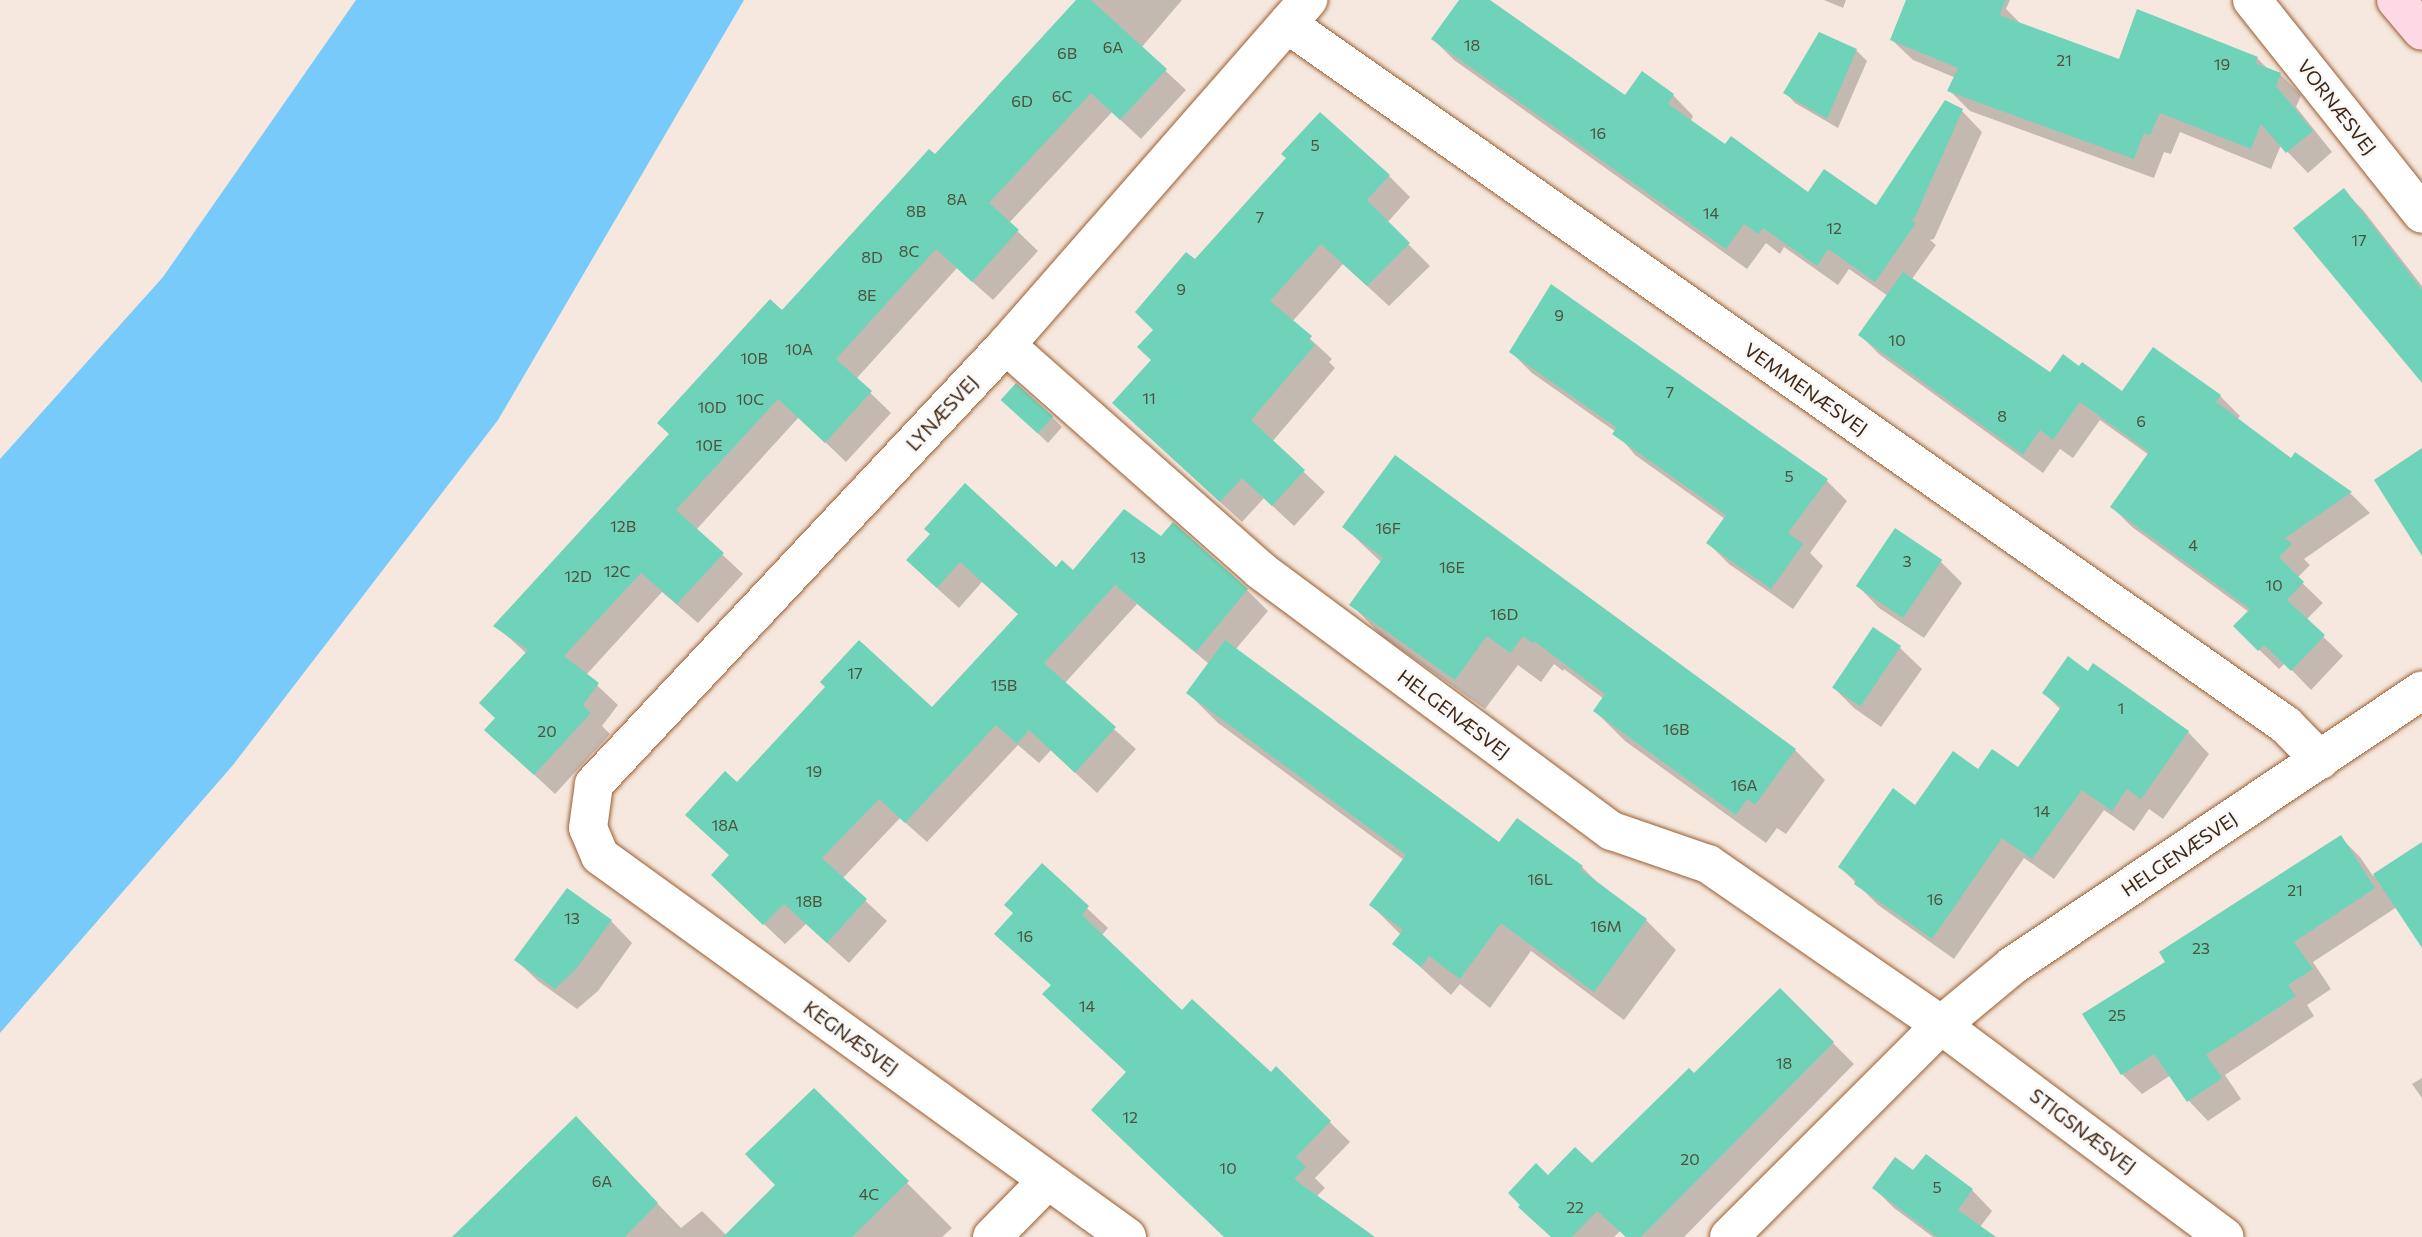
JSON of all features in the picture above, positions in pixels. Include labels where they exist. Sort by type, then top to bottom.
[{"type":"main road","points":[[2396,0],[2422,31]]},
{"type":"street","name":"VORNÆSVEJ","points":[[2252,0],[2422,214]]},
{"type":"street","name":"LYNÆSVEJ","points":[[588,828],[594,784],[1006,345],[1298,12]]},
{"type":"street","name":"VEMMENÆSVEJ","points":[[1298,12],[2286,725],[2319,760]]},
{"type":"street","name":"HELGENÆSVEJ","points":[[1006,345],[1260,570],[1612,831],[1708,864],[1941,1025]]},
{"type":"street","name":"HELGENÆSVEJ","points":[[1729,1237],[1941,1025],[2012,966],[2422,691]]},
{"type":"street","name":"KEGNÆSVEJ","points":[[588,828],[600,856],[1127,1237]]},
{"type":"street","name":"STIGSNÆSVEJ","points":[[1941,1025],[2224,1237]]},
{"type":"street","points":[[992,1237],[1048,1181]]},
{"type":"water","points":[[356,0],[744,0],[498,420],[233,765],[0,1033],[0,459],[163,277]]},
{"type":"building","points":[[1076,0],[1091,0],[1167,69],[1120,120],[1091,93],[989,203],[1019,230],[972,282],[936,249],[836,359],[872,391],[825,443],[778,399],[676,510],[724,553],[677,604],[641,573],[564,656],[599,683],[583,705],[591,713],[534,775],[484,730],[495,718],[479,703],[528,650],[493,626],[669,434],[657,423],[770,299],[782,310],[929,149],[935,154]]},
{"type":"building","points":[[1459,0],[1490,0],[1625,95],[1642,71],[1674,94],[1668,104],[1725,144],[1731,136],[1808,192],[1824,169],[1876,205],[1945,100],[1963,109],[1914,219],[1910,219],[1916,223],[1875,282],[1828,249],[1817,266],[1763,228],[1758,234],[1744,224],[1726,249],[1431,39]]},
{"type":"building","points":[[1906,0],[2006,0],[1999,15],[2119,59],[2137,9],[2258,57],[2255,63],[2281,73],[2276,86],[2313,131],[2286,153],[2261,124],[2251,149],[2160,113],[2150,135],[2144,133],[2134,159],[1947,91],[1958,68],[1890,40]]},
{"type":"building","points":[[1819,32],[1857,49],[1827,119],[1783,93]]},
{"type":"building","points":[[1320,112],[1390,175],[1367,200],[1410,243],[1367,286],[1321,244],[1270,301],[1312,336],[1309,340],[1315,345],[1251,420],[1305,470],[1272,506],[1242,478],[1220,502],[1112,403],[1151,360],[1137,347],[1153,330],[1135,312],[1186,252],[1195,259],[1286,158],[1281,154]]},
{"type":"building","points":[[2344,188],[2422,290],[2422,383],[2293,228]]},
{"type":"building","points":[[1903,272],[2050,372],[2063,354],[2079,366],[2082,362],[2122,391],[2153,347],[2221,395],[2216,402],[2291,458],[2295,452],[2352,492],[2285,538],[2292,544],[2279,557],[2304,582],[2287,600],[2325,635],[2291,671],[2264,645],[2258,651],[2233,626],[2250,609],[2110,507],[2149,452],[2080,402],[2053,440],[2040,430],[2023,455],[1858,335]]},
{"type":"building","points":[[1551,284],[1828,479],[1788,533],[1803,544],[1771,589],[1706,543],[1726,515],[1612,434],[1617,428],[1509,352]]},
{"type":"building","points":[[1016,383],[1053,416],[1038,434],[1001,400]]},
{"type":"building","points":[[2422,448],[2422,556],[2374,480]]},
{"type":"building","points":[[1395,455],[1796,749],[1755,805],[1747,799],[1736,815],[1593,711],[1605,694],[1534,641],[1532,643],[1523,636],[1510,653],[1487,636],[1455,680],[1349,605],[1383,558],[1342,527]]},
{"type":"building","points":[[965,483],[1056,567],[1062,560],[1073,570],[1124,509],[1161,536],[1173,522],[1248,589],[1196,652],[1115,585],[1044,663],[1116,727],[1075,773],[1029,730],[1017,744],[996,725],[905,823],[879,799],[822,858],[867,899],[827,943],[784,904],[763,925],[711,875],[729,855],[685,815],[725,771],[737,782],[825,687],[820,682],[859,640],[932,707],[1018,614],[960,562],[937,588],[906,560],[930,534],[924,529]]},
{"type":"building","points":[[1895,528],[1942,560],[1903,618],[1856,586]]},
{"type":"building","points":[[1873,627],[1901,646],[1860,707],[1832,688]]},
{"type":"building","points":[[1225,640],[1499,842],[1517,818],[1583,866],[1580,869],[1647,919],[1594,992],[1501,923],[1460,979],[1429,956],[1421,967],[1392,944],[1403,930],[1369,905],[1406,855],[1186,693]]},
{"type":"building","points":[[2068,656],[2088,671],[2093,663],[2189,731],[2141,799],[2127,789],[2112,811],[2082,790],[2032,859],[2002,838],[1932,939],[1854,884],[1856,880],[1838,867],[1893,788],[1915,805],[1953,751],[1978,769],[1992,749],[2018,767],[2061,707],[2042,693]]},
{"type":"building","points":[[2341,835],[2375,888],[2294,942],[2313,969],[2288,985],[2296,996],[2206,1055],[2222,1078],[2187,1102],[2154,1054],[2121,1075],[2082,1014],[2165,962],[2159,952]]},
{"type":"building","points":[[2422,842],[2422,948],[2373,874]]},
{"type":"building","points":[[1042,863],[1089,906],[1082,915],[1182,1010],[1192,999],[1271,1072],[1276,1066],[1331,1121],[1296,1157],[1306,1167],[1294,1179],[1375,1237],[1224,1237],[1091,1110],[1126,1072],[1042,994],[1051,985],[994,934],[1013,913],[1004,905]]},
{"type":"building","points":[[567,888],[612,920],[576,969],[555,989],[514,960]]},
{"type":"building","points":[[1780,988],[1834,1042],[1641,1237],[1626,1237],[1597,1211],[1572,1237],[1551,1237],[1518,1207],[1520,1205],[1508,1193],[1536,1163],[1548,1175],[1575,1147],[1592,1163],[1689,1068],[1694,1073]]},
{"type":"building","points":[[814,1088],[909,1181],[852,1237],[723,1237],[775,1185],[745,1154]]},
{"type":"building","points":[[576,1116],[658,1203],[625,1237],[452,1237]]},
{"type":"building","points":[[1926,1154],[1973,1189],[1958,1210],[1996,1237],[1937,1237],[1872,1188],[1895,1157],[1913,1170]]}]
